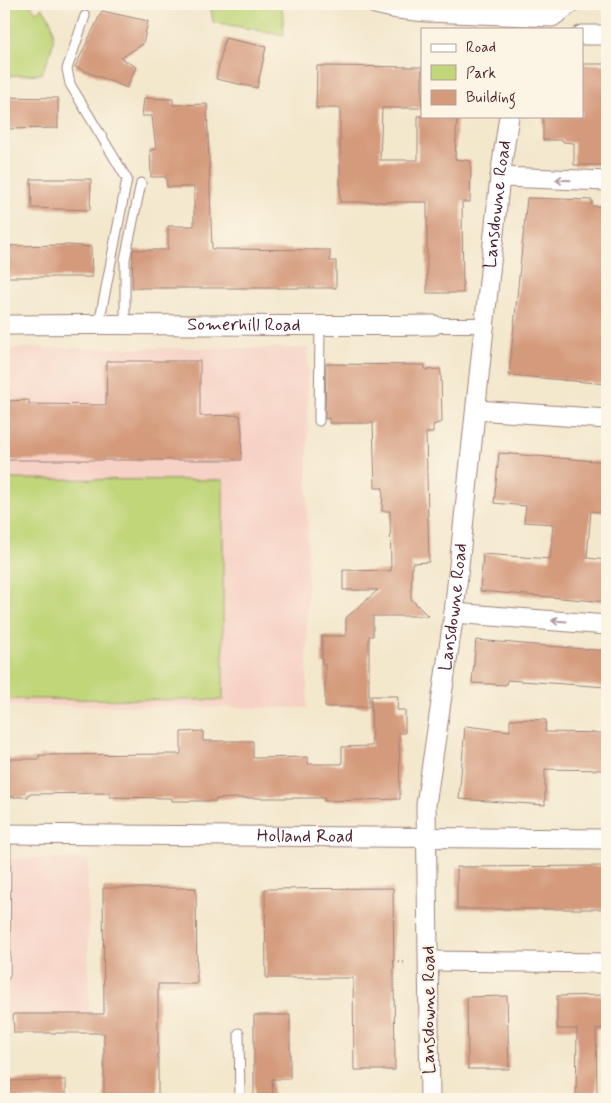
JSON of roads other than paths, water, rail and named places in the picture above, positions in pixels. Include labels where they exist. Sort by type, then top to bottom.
[{"type":"street","points":[[375,4],[396,9],[523,16],[558,23],[570,4]]},
{"type":"street","points":[[584,35],[607,35]]},
{"type":"street","name":"Lansdowne Road","points":[[430,1099],[426,805],[454,614],[484,325],[509,177],[509,118]]},
{"type":"street","points":[[509,177],[607,181]]},
{"type":"street","name":"Somerhill Road","points":[[4,325],[125,324],[320,327],[484,325]]},
{"type":"street","points":[[476,410],[607,419]]},
{"type":"street","points":[[454,614],[607,625]]},
{"type":"street","name":"Holland Road","points":[[5,834],[250,834],[426,839],[607,839]]},
{"type":"street","points":[[429,961],[607,963]]},
{"type":"lane","points":[[85,16],[67,69],[70,84],[127,179],[99,324]]},
{"type":"lane","points":[[125,324],[125,259],[141,183]]},
{"type":"lane","points":[[319,421],[320,327]]},
{"type":"lane","points":[[5,834],[5,976]]},
{"type":"lane","points":[[239,1033],[240,1099]]}]
